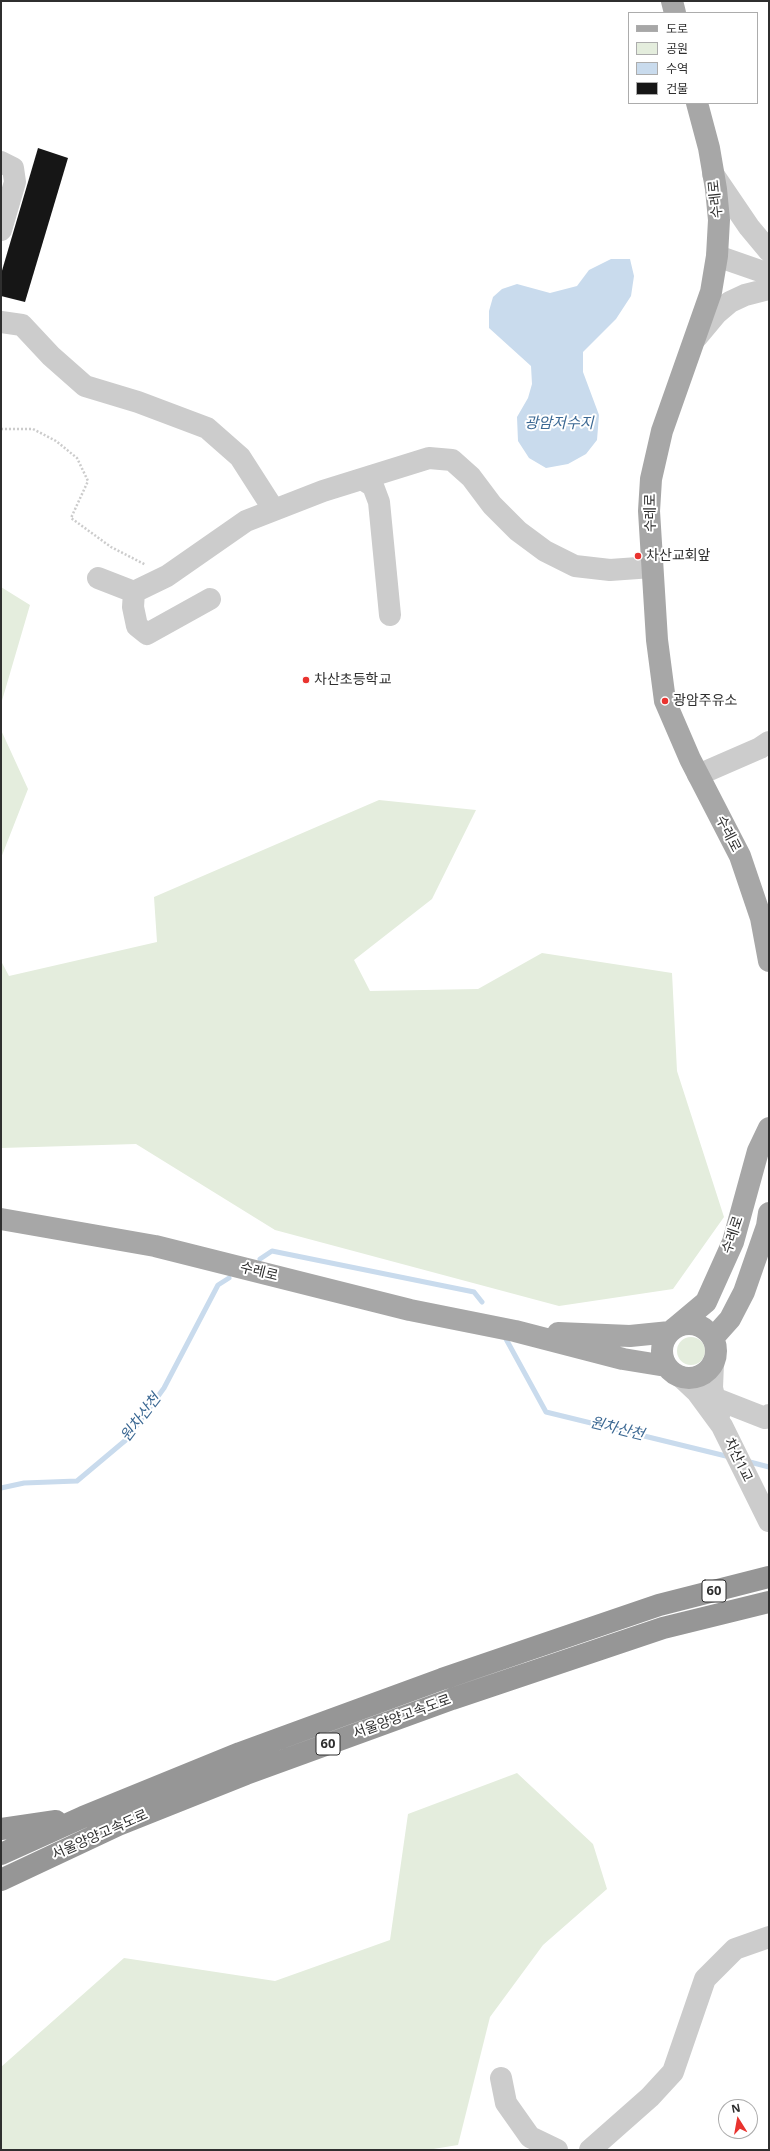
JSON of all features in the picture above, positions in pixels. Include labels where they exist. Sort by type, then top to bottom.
[{"type":"highway","name":"서울양양고속도로","points":[[1,1854],[83,1817],[255,1747],[442,1679],[659,1605],[769,1577]]},
{"type":"highway","name":"서울양양고속도로","points":[[1,1880],[118,1825],[246,1774],[452,1699],[663,1628],[769,1602]]},
{"type":"highway","points":[[1,1829],[83,1817]]},
{"type":"main road","points":[[672,1],[675,12]]},
{"type":"main road","name":"수레로","points":[[698,104],[713,174],[719,220],[717,256],[711,292],[697,337],[662,431],[651,479],[649,511],[657,640],[665,701],[698,775],[740,856],[765,921],[769,961]]},
{"type":"main road","name":"수레로","points":[[515,1331],[630,1336],[672,1330],[706,1302],[733,1242],[758,1151],[769,1128]]},
{"type":"main road","name":"수레로","points":[[713,1338],[730,1319],[744,1292],[767,1226],[769,1213]]},
{"type":"main road","name":"수레로","points":[[1,1219],[155,1246],[410,1310],[515,1331],[673,1372]]},
{"type":"main road","points":[[685,1324],[696,1325],[706,1330],[713,1338],[716,1350],[714,1363],[708,1371],[700,1376],[690,1378],[673,1372],[662,1348],[672,1330],[685,1324]]},
{"type":"street","points":[[1,162],[13,168],[14,182],[1,230]]},
{"type":"street","points":[[713,174],[749,227],[769,251]]},
{"type":"street","points":[[717,256],[769,274]]},
{"type":"street","points":[[697,337],[717,313],[730,302],[751,293],[769,289]]},
{"type":"street","points":[[1,322],[22,326],[85,386],[138,402],[207,428],[240,457],[274,510]]},
{"type":"street","points":[[98,578],[134,592],[167,576],[246,521],[323,491],[429,458],[452,460],[471,477],[492,505],[518,532],[545,551],[575,566],[610,570],[652,567]]},
{"type":"street","points":[[362,479],[373,486],[379,502],[390,615]]},
{"type":"street","points":[[134,592],[133,607],[137,626],[147,634],[210,598]]},
{"type":"street","points":[[698,775],[760,748],[769,742]]},
{"type":"street","points":[[714,1363],[712,1388],[722,1426]]},
{"type":"street","points":[[673,1372],[698,1392],[722,1426]]},
{"type":"street","points":[[714,1398],[765,1418],[769,1416]]},
{"type":"street","name":"차산1교","points":[[722,1426],[769,1521]]},
{"type":"street","points":[[590,2150],[650,2097],[673,2072],[705,1979],[735,1949],[769,1937]]},
{"type":"street","points":[[501,2078],[506,2104],[530,2137],[557,2150]]},
{"type":"path","points":[[1,429],[33,429],[56,441],[77,458],[88,481],[71,518],[111,547],[167,576]]},
{"type":"green space","points":[[1,587],[30,605],[1,704]]},
{"type":"green space","points":[[1,730],[28,789],[1,858]]},
{"type":"green space","points":[[379,800],[476,810],[432,899],[354,960],[370,991],[478,989],[542,953],[672,973],[677,1071],[724,1217],[673,1289],[559,1306],[275,1230],[136,1144],[1,1148],[1,961],[9,976],[157,942],[154,897]]},
{"type":"green space","points":[[691,1337],[701,1341],[705,1351],[701,1361],[691,1365],[681,1361],[677,1351],[681,1341]]},
{"type":"green space","points":[[517,1773],[593,1844],[607,1889],[543,1945],[490,2017],[458,2145],[427,2150],[1,2150],[1,2067],[124,1958],[275,1981],[390,1940],[408,1814]]},
{"type":"water","name":"광암저수지","points":[[611,259],[630,259],[634,276],[631,296],[616,319],[583,352],[583,372],[599,415],[597,440],[586,454],[568,464],[546,468],[529,458],[518,441],[517,417],[528,398],[532,384],[531,366],[489,328],[489,311],[493,297],[502,289],[517,284],[550,293],[577,286],[589,270]]},
{"type":"building","points":[[38,148],[68,158],[25,302],[1,296],[1,274]]},
{"type":"waterway","name":"원차산천","points":[[260,1259],[272,1251],[474,1292],[482,1302]]},
{"type":"waterway","name":"원차산천","points":[[1,1488],[24,1483],[77,1481],[127,1439],[164,1388],[218,1285],[229,1278]]},
{"type":"waterway","name":"원차산천","points":[[506,1339],[546,1412],[730,1457]]},
{"type":"waterway","name":"원차산천","points":[[746,1461],[769,1467]]},
{"type":"place","name":"차산교회앞","points":[[638,556]]},
{"type":"place","name":"차산초등학교","points":[[306,680]]},
{"type":"place","name":"광암주유소","points":[[665,701]]}]
